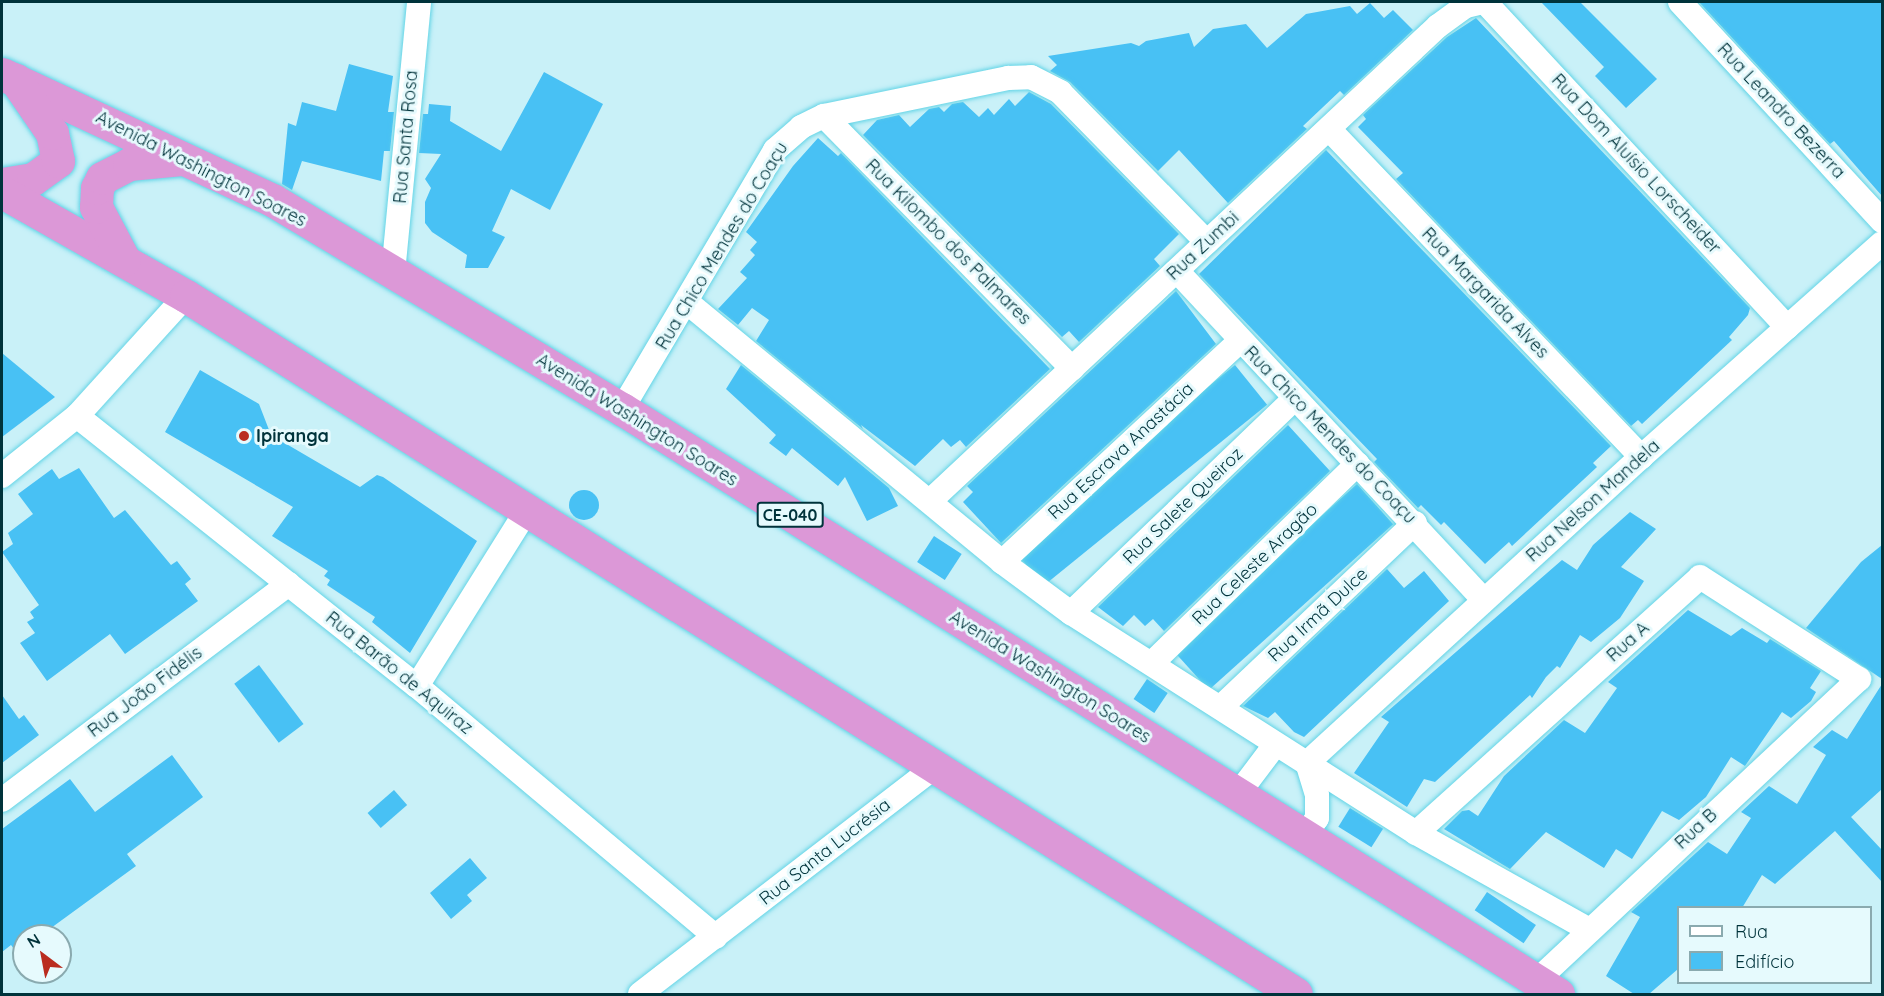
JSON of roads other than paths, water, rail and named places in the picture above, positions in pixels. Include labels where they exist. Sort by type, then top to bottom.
[{"type":"highway","name":"Avenida Washington Soares","points":[[8,76],[274,201],[622,409],[1238,794],[1303,838],[1547,988]]},
{"type":"highway","points":[[2,184],[33,179],[58,161],[52,133],[8,76]]},
{"type":"highway","points":[[124,261],[96,207],[97,188],[102,178],[129,164],[183,159]]},
{"type":"highway","points":[[2,192],[186,297],[525,513],[1296,994]]},
{"type":"street","name":"Rua Santa Rosa","points":[[393,273],[419,2]]},
{"type":"street","name":"Rua Zumbi","points":[[930,501],[1438,26],[1466,6],[1484,2]]},
{"type":"street","name":"Rua Dom Aluísio Lorscheider","points":[[1484,2],[1787,327]]},
{"type":"street","name":"Rua Leandro Bezerra","points":[[1680,2],[1882,222]]},
{"type":"street","name":"Rua Chico Mendes do Coaçu","points":[[622,409],[688,303],[775,150],[801,127],[824,116],[1008,78],[1031,77],[1060,92],[1207,242]]},
{"type":"street","name":"Rua Kilombo dos Palmares","points":[[824,116],[1072,368]]},
{"type":"street","name":"Rua Margarida Alves","points":[[1329,129],[1641,456]]},
{"type":"street","name":"Rua Nelson Mandela","points":[[1307,763],[1641,456],[1882,243]]},
{"type":"street","name":"Rua Chico Mendes do Coaçu","points":[[1177,271],[1240,341],[1415,523],[1484,600]]},
{"type":"street","points":[[2,476],[76,416],[186,297]]},
{"type":"street","points":[[688,303],[1002,562],[1071,613],[1222,706],[1275,745],[1416,833],[1588,929]]},
{"type":"street","name":"Rua Escrava Anastácia","points":[[1002,562],[1240,341]]},
{"type":"street","name":"Rua Salete Queiroz","points":[[1071,613],[1295,398]]},
{"type":"street","name":"Rua Barão de Aquiraz","points":[[76,416],[417,686],[716,937]]},
{"type":"street","name":"Rua Celeste Aragão","points":[[1152,663],[1357,464]]},
{"type":"street","points":[[417,686],[525,513]]},
{"type":"street","name":"Rua Irmã Dulce","points":[[1222,706],[1415,523]]},
{"type":"street","name":"Rua A","points":[[1416,833],[1700,577],[1859,679]]},
{"type":"street","name":"Rua João Fidélis","points":[[2,800],[289,584]]},
{"type":"street","name":"Rua B","points":[[1547,988],[1588,929],[1859,679]]},
{"type":"street","points":[[1238,794],[1275,745]]},
{"type":"street","points":[[1303,838],[1317,818],[1317,795],[1307,763]]},
{"type":"street","name":"Rua Santa Lucrésia","points":[[640,994],[933,768]]},
{"type":"place","name":"Ipiranga","points":[[244,436]]}]
